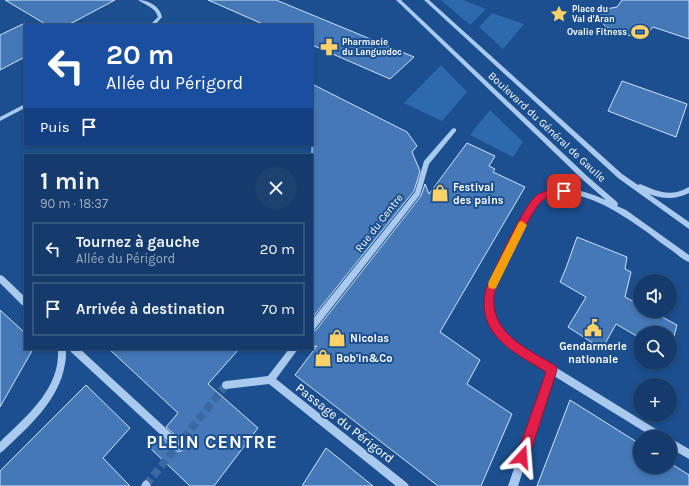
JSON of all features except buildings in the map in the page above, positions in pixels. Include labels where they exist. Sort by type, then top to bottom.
[{"type":"street","points":[[140,0],[154,6],[159,12],[160,17],[153,24]]},
{"type":"street","name":"Boulevard du Général de Gaulle","points":[[398,0],[585,178],[627,215],[689,259]]},
{"type":"street","name":"Boulevard du Général de Gaulle","points":[[426,0],[620,176],[689,226]]},
{"type":"street","points":[[0,119],[24,107]]},
{"type":"street","name":"Rue du Centre","points":[[313,325],[418,193],[426,163],[454,130]]},
{"type":"street","points":[[620,176],[635,185],[662,196],[672,196],[689,190]]},
{"type":"street","points":[[627,215],[606,202],[573,192],[556,192],[540,198],[534,204],[514,240],[491,289],[489,298],[491,316],[500,335],[510,344],[650,430]]},
{"type":"street","points":[[0,278],[24,301]]},
{"type":"street","points":[[0,448],[43,404],[52,388],[60,368],[62,350]]},
{"type":"street","points":[[75,350],[179,446]]},
{"type":"street","points":[[226,385],[270,380],[293,350]]},
{"type":"street","points":[[513,486],[552,370]]},
{"type":"street","name":"Passage du Périgord","points":[[270,380],[404,486]]},
{"type":"street","points":[[677,447],[689,454]]},
{"type":"shaded area","points":[[441,0],[463,0],[486,9],[470,25]]},
{"type":"shaded area","points":[[492,13],[524,24],[503,49],[479,27]]},
{"type":"shaded area","points":[[441,65],[467,92],[442,121],[404,103]]},
{"type":"shaded area","points":[[490,110],[523,142],[513,157],[470,135]]},
{"type":"tunnel","points":[[146,485],[226,385]]},
{"type":"slow traffic","points":[[493,284],[522,225]]},
{"type":"place","name":"Place du Val d'Aran","points":[[559,14]]},
{"type":"place","name":"Ovalie Fitness","points":[[640,32]]},
{"type":"place","name":"Pharmacie du Languedoc","points":[[329,47]]},
{"type":"place","name":"Festival des pains","points":[[440,193]]},
{"type":"place","name":"Gendarmerie nationale","points":[[593,328]]},
{"type":"place","name":"Nicolas","points":[[337,338]]},
{"type":"place","name":"Bob'in&Co","points":[[323,358]]},
{"type":"district","name":"PLEIN CENTRE","points":[[212,442]]},
{"type":"route","points":[[522,457],[552,370],[510,344],[500,335],[491,316],[489,298],[491,289],[514,240],[534,204],[540,198],[548,194],[564,191]]}]
